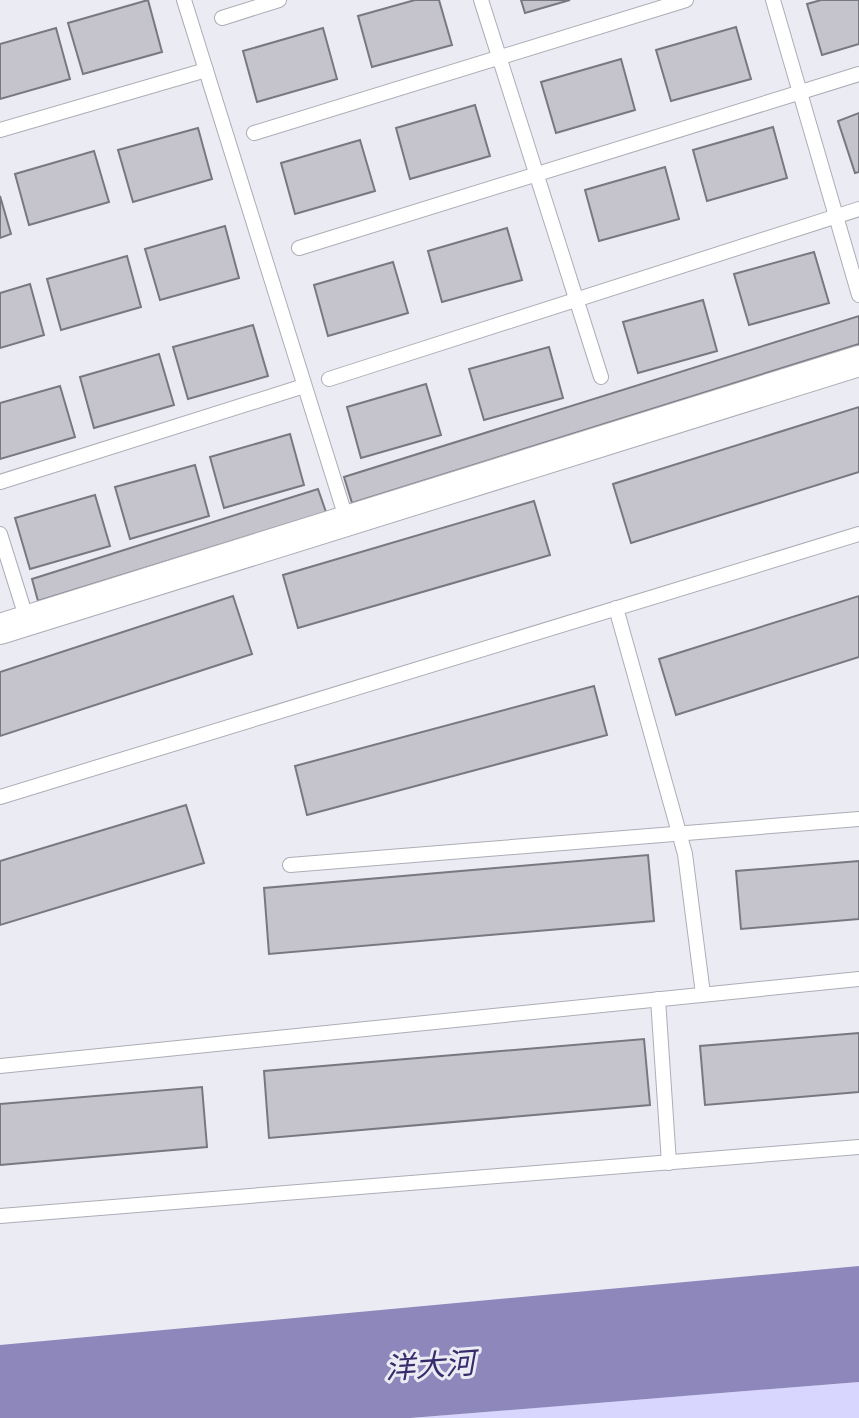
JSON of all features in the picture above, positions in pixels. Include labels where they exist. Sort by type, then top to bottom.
[{"type":"street","points":[[14,624],[859,361]]},
{"type":"lane","points":[[184,0],[347,521]]},
{"type":"lane","points":[[222,18],[279,0]]},
{"type":"lane","points":[[481,0],[601,377]]},
{"type":"lane","points":[[254,133],[686,0]]},
{"type":"lane","points":[[773,0],[859,295]]},
{"type":"lane","points":[[0,130],[206,70]]},
{"type":"lane","points":[[299,248],[859,74]]},
{"type":"lane","points":[[329,379],[859,209]]},
{"type":"lane","points":[[0,482],[304,386]]},
{"type":"lane","points":[[0,534],[14,624]]},
{"type":"lane","points":[[0,797],[859,534]]},
{"type":"lane","points":[[616,608],[685,854],[703,994]]},
{"type":"lane","points":[[290,865],[859,819]]},
{"type":"lane","points":[[0,1066],[859,979]]},
{"type":"lane","points":[[658,999],[669,1163]]},
{"type":"lane","points":[[0,1216],[859,1147]]},
{"type":"shaded area","points":[[859,1382],[859,1418],[410,1418]]},
{"type":"water","name":"洋大河","points":[[859,1266],[859,1382],[410,1418],[0,1418],[0,1345]]},
{"type":"building","points":[[148,0],[162,52],[83,74],[68,23]]},
{"type":"building","points":[[415,0],[439,0],[452,45],[372,67],[358,16]]},
{"type":"building","points":[[521,0],[570,0],[525,13]]},
{"type":"building","points":[[821,0],[859,0],[859,44],[822,55],[807,4]]},
{"type":"building","points":[[736,27],[751,79],[671,101],[656,50]]},
{"type":"building","points":[[56,28],[70,79],[0,99],[0,44]]},
{"type":"building","points":[[323,28],[337,79],[257,102],[243,51]]},
{"type":"building","points":[[621,59],[635,110],[556,133],[541,82]]},
{"type":"building","points":[[475,105],[490,156],[410,179],[396,128]]},
{"type":"building","points":[[859,113],[859,172],[855,173],[838,121]]},
{"type":"building","points":[[773,127],[787,178],[707,201],[693,150]]},
{"type":"building","points":[[198,128],[212,179],[133,202],[118,150]]},
{"type":"building","points":[[360,140],[375,191],[295,214],[281,163]]},
{"type":"building","points":[[94,151],[109,202],[29,225],[15,174]]},
{"type":"building","points":[[665,167],[679,219],[599,241],[585,190]]},
{"type":"building","points":[[0,196],[11,234],[0,238]]},
{"type":"building","points":[[225,226],[239,278],[160,300],[145,249]]},
{"type":"building","points":[[507,228],[522,280],[442,302],[428,251]]},
{"type":"building","points":[[814,252],[829,303],[749,325],[734,274]]},
{"type":"building","points":[[127,256],[141,307],[61,330],[47,279]]},
{"type":"building","points":[[393,262],[408,313],[328,336],[314,285]]},
{"type":"building","points":[[30,284],[44,335],[0,348],[0,293]]},
{"type":"building","points":[[703,300],[717,351],[638,373],[623,322]]},
{"type":"building","points":[[859,316],[859,344],[352,503],[344,477]]},
{"type":"building","points":[[253,325],[268,376],[188,399],[173,347]]},
{"type":"building","points":[[549,347],[563,398],[484,420],[469,369]]},
{"type":"building","points":[[159,354],[174,405],[94,428],[80,377]]},
{"type":"building","points":[[426,384],[441,435],[361,458],[347,407]]},
{"type":"building","points":[[60,386],[75,437],[0,459],[0,403]]},
{"type":"building","points":[[859,407],[859,472],[631,543],[613,484]]},
{"type":"building","points":[[290,434],[304,485],[224,508],[210,457]]},
{"type":"building","points":[[195,465],[209,516],[130,539],[115,487]]},
{"type":"building","points":[[318,489],[326,512],[38,601],[32,579]]},
{"type":"building","points":[[95,495],[110,546],[30,569],[15,518]]},
{"type":"building","points":[[534,501],[550,555],[298,628],[283,575]]},
{"type":"building","points":[[233,596],[252,654],[0,736],[0,672]]},
{"type":"building","points":[[859,596],[859,657],[676,715],[659,659]]},
{"type":"building","points":[[594,686],[607,735],[307,815],[295,766]]},
{"type":"building","points":[[186,805],[204,863],[0,925],[0,861]]},
{"type":"building","points":[[648,855],[654,921],[269,954],[264,888]]},
{"type":"building","points":[[859,861],[859,919],[741,929],[736,871]]},
{"type":"building","points":[[859,1033],[859,1092],[705,1105],[700,1046]]},
{"type":"building","points":[[644,1039],[650,1105],[269,1138],[264,1071]]},
{"type":"building","points":[[202,1087],[207,1147],[0,1165],[0,1104]]}]
